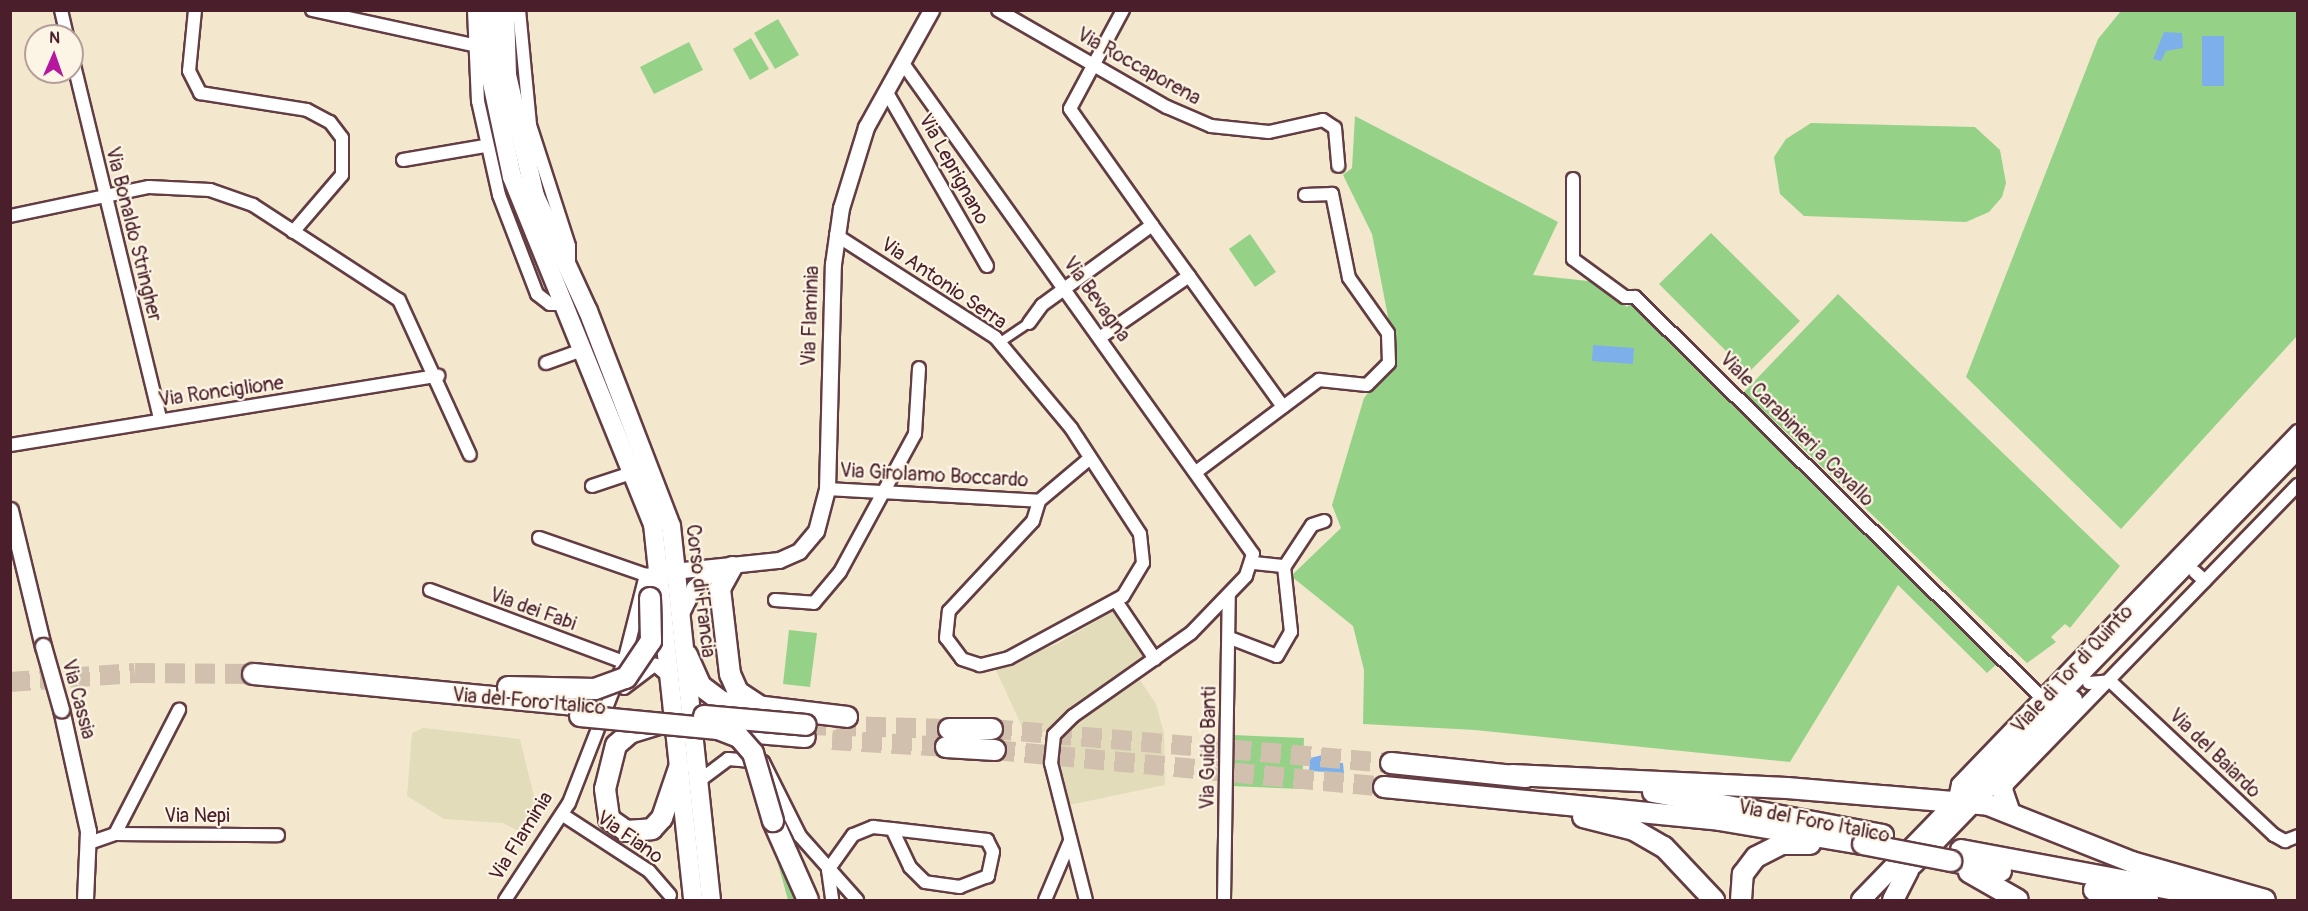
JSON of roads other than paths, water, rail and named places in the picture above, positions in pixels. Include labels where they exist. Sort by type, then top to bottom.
[{"type":"highway","points":[[724,567],[720,589],[730,674],[742,696],[769,709]]},
{"type":"highway","points":[[437,692],[508,687],[595,689],[626,678],[651,641],[650,598],[661,573]]},
{"type":"highway","points":[[687,654],[710,696],[769,709],[847,717]]},
{"type":"highway","name":"Via del Foro Italico","points":[[437,692],[253,681],[583,711],[806,731],[718,729],[659,724],[583,711],[437,692]]},
{"type":"highway","points":[[659,724],[619,741],[610,765],[605,808],[620,828],[652,829],[662,818],[679,768]]},
{"type":"highway","points":[[718,729],[750,747],[773,821],[808,900]]},
{"type":"highway","points":[[992,729],[948,738],[995,750]]},
{"type":"highway","name":"Via del Foro Italico","points":[[1391,763],[1512,775],[1771,820],[1883,835],[1955,858],[2148,900]]},
{"type":"highway","points":[[2006,771],[2002,790],[2009,810]]},
{"type":"highway","points":[[1512,775],[1739,785],[1974,803],[2009,810],[2132,862],[2265,900]]},
{"type":"highway","name":"Via del Foro Italico","points":[[1384,787],[1723,812]]},
{"type":"highway","points":[[1439,792],[1634,830],[1664,847],[1714,900]]},
{"type":"highway","name":"Via del Foro Italico","points":[[1771,820],[1859,844],[2234,900]]},
{"type":"highway","points":[[1741,900],[1743,874],[1768,849],[1859,844]]},
{"type":"highway","points":[[1955,858],[2018,900]]},
{"type":"highway","points":[[1893,900],[1908,870]]},
{"type":"main road","name":"Corso di Francia","points":[[475,10],[496,18],[498,65],[528,175],[562,278],[665,505],[661,573],[682,611],[711,900]]},
{"type":"main road","name":"Corso di Francia","points":[[562,278],[566,304],[653,524],[661,573],[669,678],[693,900]]},
{"type":"main road","name":"Viale di Tor di Quinto","points":[[1861,900],[2065,682],[2242,499],[2298,449]]},
{"type":"main road","name":"Viale di Tor di Quinto","points":[[1878,900],[2006,771],[2089,683],[2200,577],[2298,467]]},
{"type":"street","points":[[195,10],[189,71],[200,93],[307,111],[330,122],[342,138],[342,175],[293,232]]},
{"type":"street","points":[[312,10],[472,45]]},
{"type":"street","name":"Corso di Francia","points":[[475,10],[472,45],[485,146],[531,279],[543,300],[566,304]]},
{"type":"street","name":"Corso di Francia","points":[[472,45],[496,18],[517,10],[522,71],[534,142],[570,248],[562,278]]},
{"type":"street","name":"Via Flaminia","points":[[505,900],[563,815],[661,573],[779,560],[799,551],[819,524],[827,489],[836,235],[859,145],[931,10]]},
{"type":"street","name":"Via Roccaporena","points":[[998,10],[1167,107],[1220,128],[1269,132],[1323,120],[1335,128],[1338,166]]},
{"type":"street","points":[[1123,10],[1072,99],[1072,115],[1283,407]]},
{"type":"street","name":"Via Bevagna","points":[[902,62],[1252,551],[1254,563]]},
{"type":"street","points":[[498,65],[522,71]]},
{"type":"street","name":"Corso di Francia","points":[[478,101],[498,65]]},
{"type":"street","name":"Via Bonaldo Stringher","points":[[78,84],[160,419]]},
{"type":"street","name":"Via Leprignano","points":[[886,91],[987,266]]},
{"type":"street","points":[[403,160],[485,146]]},
{"type":"street","name":"Viale Carabinieri a Cavallo","points":[[1573,179],[1573,259],[1625,297],[1635,297],[2042,698]]},
{"type":"street","points":[[10,216],[149,187],[210,190],[253,205],[322,255],[393,294],[413,322],[470,454]]},
{"type":"street","points":[[1196,472],[1322,379],[1372,383],[1390,359],[1388,333],[1348,278],[1332,194],[1305,195]]},
{"type":"street","points":[[999,343],[1029,323],[1065,288],[1152,225]]},
{"type":"street","name":"Via Antonio Serra","points":[[836,235],[999,343],[1071,428],[1089,459],[1119,497],[1141,541],[1141,572],[1116,601],[1056,636],[990,664],[969,663],[953,652],[945,633],[949,610],[1033,521],[1039,501]]},
{"type":"street","points":[[1101,337],[1189,276]]},
{"type":"street","points":[[531,279],[541,286],[562,278]]},
{"type":"street","points":[[546,363],[585,349]]},
{"type":"street","points":[[775,600],[803,606],[819,600],[887,490],[915,434],[919,368]]},
{"type":"street","name":"Via Ronciglione","points":[[10,445],[438,376]]},
{"type":"street","name":"Viale di Tor di Quinto","points":[[2242,499],[2298,431]]},
{"type":"street","points":[[1039,501],[1089,459]]},
{"type":"street","points":[[592,486],[634,472]]},
{"type":"street","name":"Viale di Tor di Quinto","points":[[2200,577],[2298,485]]},
{"type":"street","name":"Via Girolamo Boccardo","points":[[827,489],[887,490],[1039,501]]},
{"type":"street","name":"Via Cassia","points":[[10,510],[61,709],[89,843],[85,900]]},
{"type":"street","points":[[1230,638],[1277,657],[1291,632],[1284,566],[1312,525],[1324,521]]},
{"type":"street","points":[[539,538],[661,573]]},
{"type":"street","points":[[1086,900],[1051,763],[1053,742],[1065,722],[1155,659],[1229,597],[1254,563],[1284,566]]},
{"type":"street","points":[[682,611],[694,587],[724,567]]},
{"type":"street","name":"Via dei Fabi","points":[[430,590],[624,662]]},
{"type":"street","name":"Viale di Tor di Quinto","points":[[2002,790],[2110,681],[2181,596]]},
{"type":"street","name":"Via Guido Banti","points":[[1224,900],[1229,597]]},
{"type":"street","points":[[1116,601],[1155,659]]},
{"type":"street","points":[[612,694],[655,665],[669,678]]},
{"type":"street","points":[[2089,683],[2110,681]]},
{"type":"street","name":"Via del Baiardo","points":[[2110,681],[2274,835],[2285,841],[2298,836]]},
{"type":"street","name":"Viale di Tor di Quinto","points":[[1954,803],[1958,784],[2042,698],[2065,682]]},
{"type":"street","points":[[115,834],[179,710]]},
{"type":"street","points":[[699,781],[728,759],[763,762],[792,823],[828,870],[857,900]]},
{"type":"street","points":[[2006,771],[2028,763]]},
{"type":"street","name":"Via Fiano","points":[[563,815],[650,871],[670,895]]},
{"type":"street","points":[[832,900],[828,870],[860,830],[892,829],[987,840],[993,852],[988,876],[950,887],[913,873],[892,829]]},
{"type":"street","name":"Via Nepi","points":[[89,843],[115,834],[278,836]]},
{"type":"street","points":[[1044,900],[1070,841]]},
{"type":"water","points":[[2164,32],[2182,33],[2183,48],[2166,51],[2161,61],[2153,59]]},
{"type":"water","points":[[2202,36],[2224,36],[2224,86],[2202,86]]},
{"type":"water","points":[[1593,345],[1634,348],[1633,364],[1592,361]]},
{"type":"water","points":[[1331,753],[1330,762],[1343,763],[1344,773],[1309,771],[1310,758]]},
{"type":"tunnel","points":[[10,682],[135,673],[253,674]]},
{"type":"tunnel","points":[[806,725],[949,729]]},
{"type":"tunnel","points":[[992,729],[1391,763]]},
{"type":"tunnel","points":[[832,740],[946,747]]},
{"type":"tunnel","points":[[995,750],[1384,787]]}]
